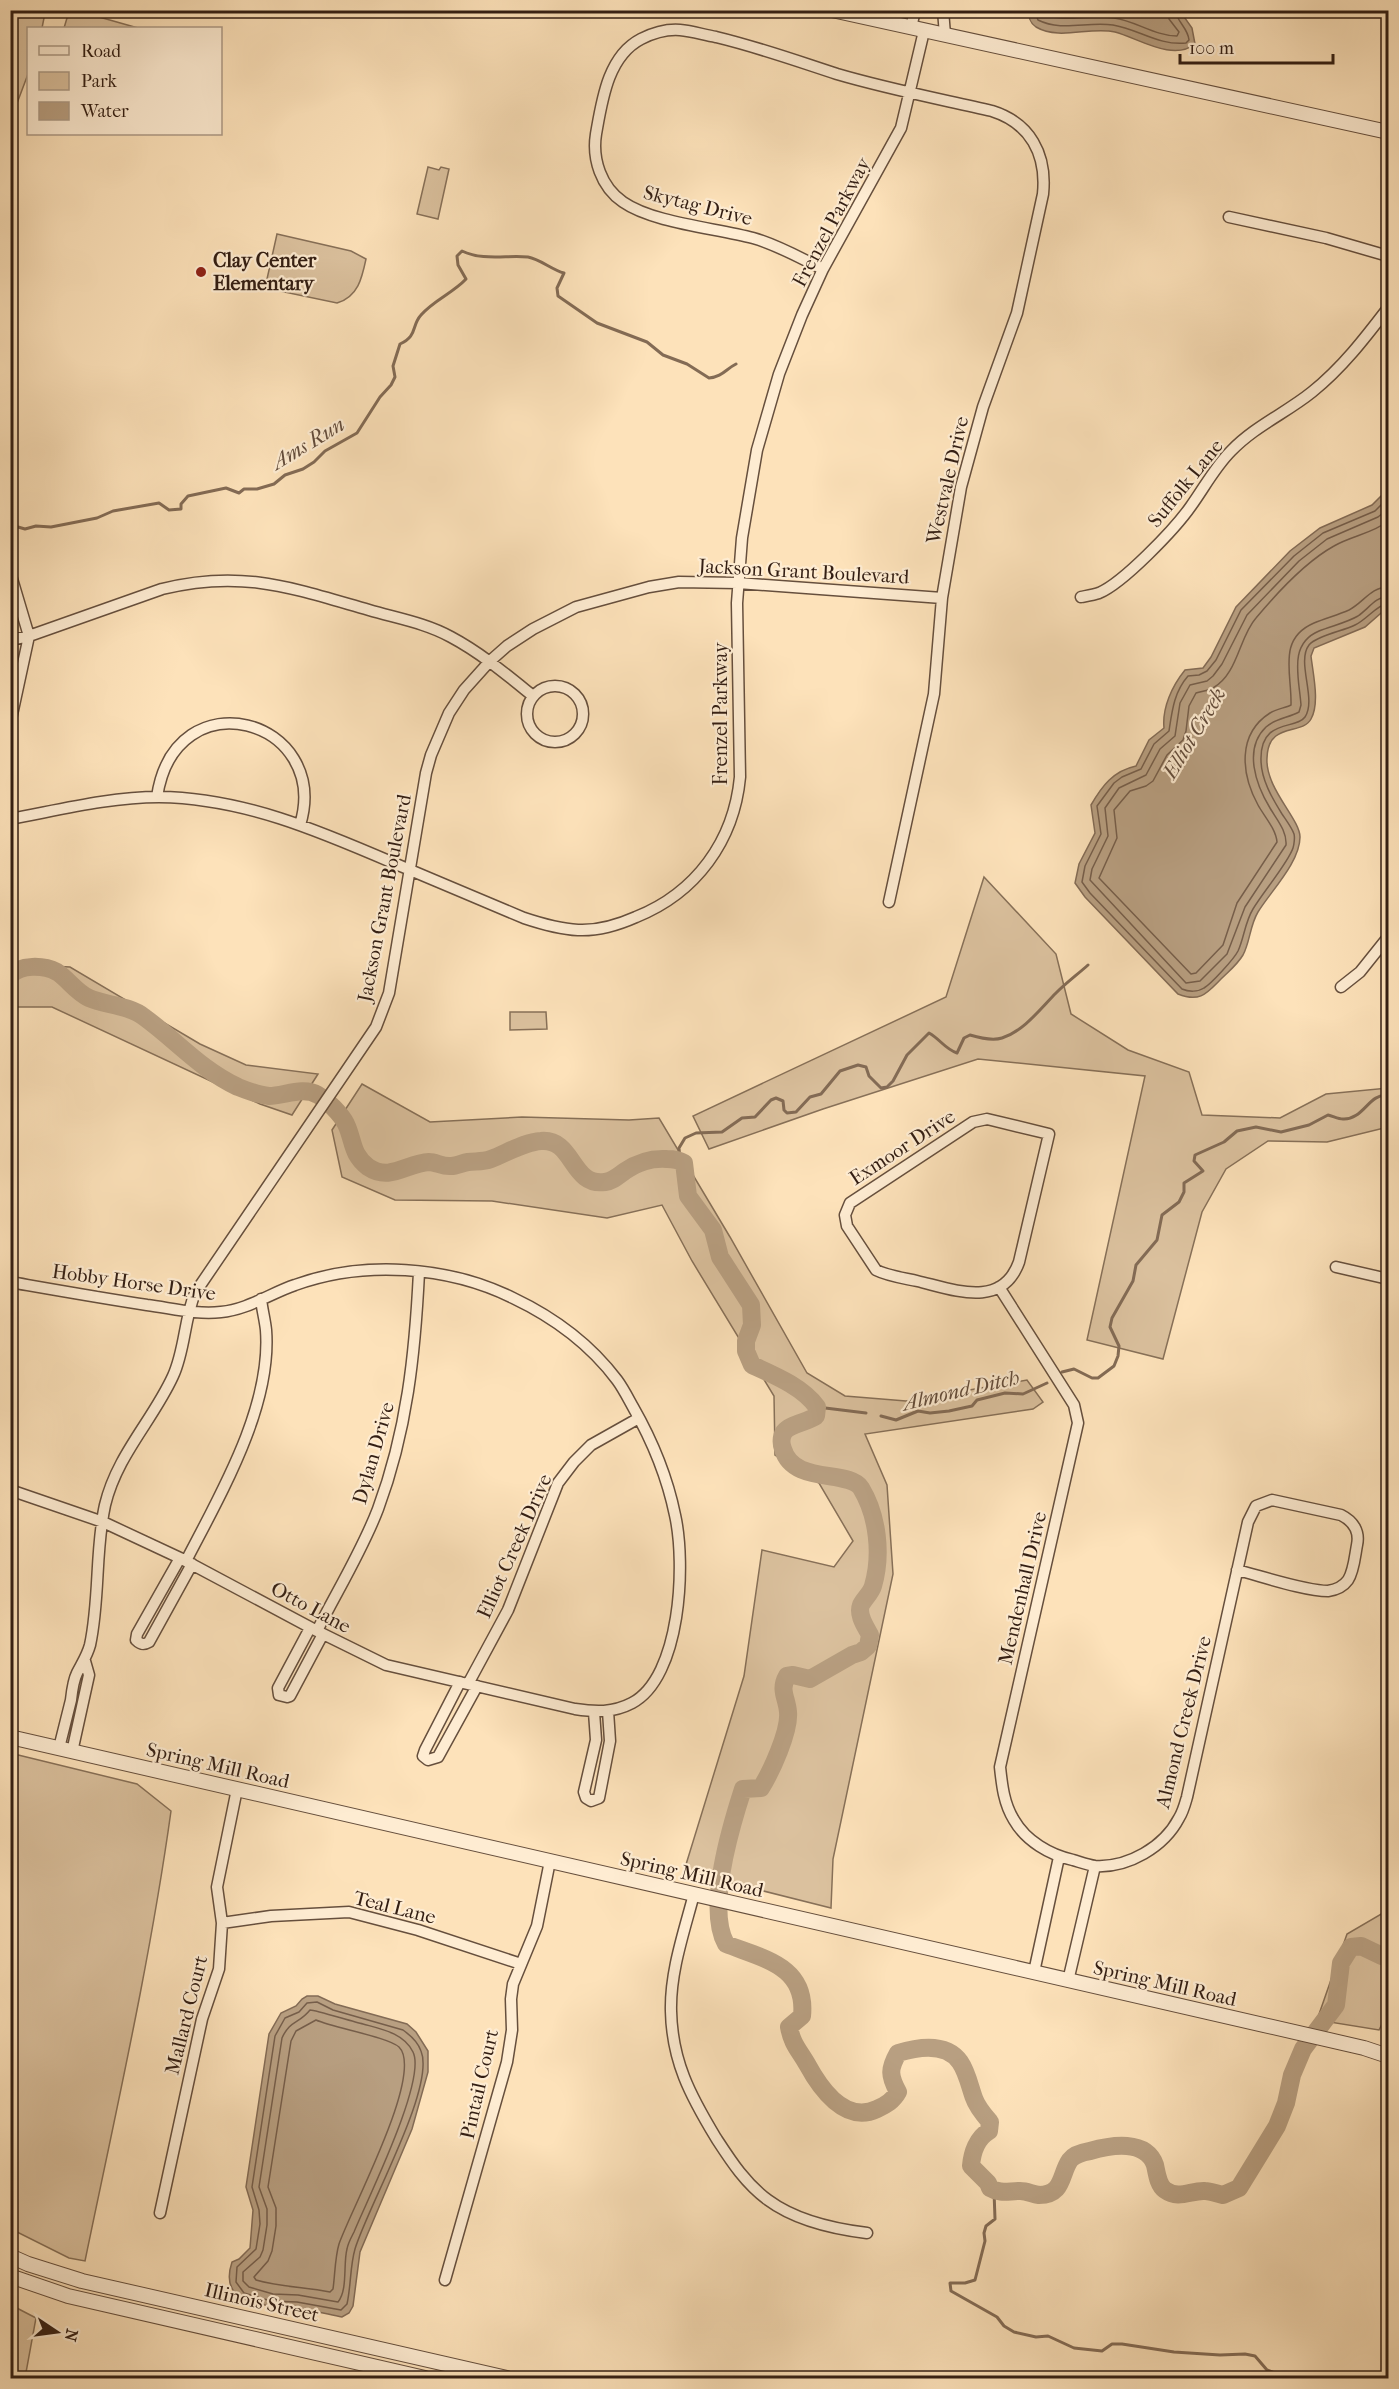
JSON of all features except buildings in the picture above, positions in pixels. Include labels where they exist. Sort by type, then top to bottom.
[{"type":"street","points":[[831,10],[1389,132]]},
{"type":"street","name":"Frenzel Parkway","points":[[10,819],[116,800],[157,797],[194,799],[238,806],[300,825],[525,918],[563,929],[593,929],[622,923],[658,907],[684,890],[706,867],[718,849],[738,796],[738,583],[745,514],[761,433],[788,350],[823,269],[897,137],[910,92],[917,29],[915,10]]},
{"type":"street","points":[[944,10],[945,35]]},
{"type":"street","points":[[1376,10],[1389,12]]},
{"type":"street","name":"Skytag Drive","points":[[823,269],[760,240],[642,212],[615,195],[602,178],[595,144],[606,89],[614,67],[623,54],[642,38],[660,32],[683,30],[766,49],[843,76],[976,107]]},
{"type":"street","name":"Westvale Drive","points":[[889,902],[934,694],[947,556],[963,476],[983,407],[1017,313],[1044,185],[1040,155],[1029,135],[1005,116],[976,107]]},
{"type":"street","points":[[1229,217],[1335,240],[1389,256]]},
{"type":"street","name":"Suffolk Lane","points":[[1081,597],[1098,593],[1111,586],[1164,539],[1179,523],[1231,451],[1269,420],[1326,381],[1389,308]]},
{"type":"street","points":[[10,572],[29,636],[10,724]]},
{"type":"street","points":[[10,640],[29,636],[162,589],[210,581],[240,580],[284,586],[418,624],[454,639],[489,661],[533,696]]},
{"type":"street","name":"Jackson Grant Boulevard","points":[[65,1750],[76,1674],[85,1661],[96,1600],[99,1546],[105,1505],[121,1465],[173,1376],[181,1352],[188,1311],[195,1293],[376,1027],[389,993],[426,772],[441,728],[464,690],[489,661],[533,629],[576,607],[649,587],[679,582],[738,583],[942,598]]},
{"type":"street","points":[[550,687],[560,687],[576,696],[583,714],[577,732],[561,742],[552,743],[536,736],[527,721],[529,704],[533,696],[550,687]]},
{"type":"street","points":[[157,797],[163,769],[174,751],[185,740],[192,734],[214,725],[241,723],[255,727],[279,741],[296,763],[301,774],[305,802],[300,825]]},
{"type":"street","points":[[1341,987],[1360,972],[1389,937]]},
{"type":"street","name":"Exmoor Drive","points":[[987,1119],[1049,1134],[1019,1262],[1014,1275],[999,1287],[984,1293],[970,1293],[877,1271],[871,1266],[847,1226],[845,1215],[848,1206],[858,1196],[976,1121],[987,1119]]},
{"type":"street","points":[[1335,1267],[1389,1279]]},
{"type":"street","name":"Hobby Horse Drive","points":[[10,1282],[188,1311],[215,1313],[234,1311],[297,1284],[341,1273],[379,1270],[419,1272],[451,1276],[512,1297],[569,1331],[618,1380],[660,1459],[676,1518],[680,1566],[677,1604],[665,1660],[660,1674],[643,1696],[632,1703],[608,1711]]},
{"type":"street","name":"Dylan Drive","points":[[317,1631],[278,1688],[279,1695],[290,1696],[317,1631],[364,1540],[389,1477],[402,1431],[414,1364],[419,1272]]},
{"type":"street","name":"Mendenhall Drive","points":[[999,1287],[1074,1405],[1078,1418],[1000,1767],[1002,1788],[1014,1821],[1032,1841],[1059,1857],[1095,1866]]},
{"type":"street","points":[[186,1561],[137,1634],[136,1640],[139,1643],[149,1642],[186,1561],[232,1471],[255,1406],[266,1351],[266,1329],[261,1299]]},
{"type":"street","name":"Elliot Creek Drive","points":[[468,1684],[438,1757],[428,1760],[423,1756],[425,1750],[468,1684],[507,1610],[558,1483],[573,1462],[591,1445],[639,1418]]},
{"type":"street","name":"Otto Lane","points":[[10,1490],[103,1522],[186,1561],[386,1665],[408,1672],[594,1712],[608,1711]]},
{"type":"street","name":"Almond Creek Drive","points":[[1095,1866],[1129,1861],[1143,1854],[1156,1845],[1179,1819],[1187,1797],[1237,1570],[1251,1514],[1256,1506],[1272,1500],[1341,1515],[1349,1519],[1358,1532],[1359,1539],[1351,1574],[1347,1581],[1336,1590],[1314,1588],[1237,1570]]},
{"type":"street","points":[[594,1712],[596,1740],[584,1792],[586,1798],[591,1801],[599,1798],[606,1768],[610,1741],[608,1711]]},
{"type":"street","name":"Spring Mill Road","points":[[10,1737],[1365,2048],[1389,2056]]},
{"type":"street","name":"Mallard Court","points":[[160,2213],[202,2019],[219,1969],[222,1923],[217,1887],[237,1789]]},
{"type":"street","points":[[1034,1972],[1059,1857]]},
{"type":"street","name":"Pintail Court","points":[[445,2280],[510,2048],[513,1984],[537,1926],[550,1861]]},
{"type":"street","points":[[1068,1981],[1095,1866]]},
{"type":"street","points":[[694,1894],[672,1983],[671,2010],[675,2050],[694,2103],[733,2166],[769,2201],[798,2216],[867,2233]]},
{"type":"street","name":"Teal Lane","points":[[222,1923],[271,1916],[349,1912],[418,1930],[521,1964]]},
{"type":"street","name":"Spring Mill Road","points":[[1365,2048],[1389,2049]]},
{"type":"street","name":"Illinois Street","points":[[10,2256],[82,2281],[507,2379]]},
{"type":"street","name":"Illinois Street","points":[[10,2276],[68,2296],[425,2379]]},
{"type":"green space","points":[[10,11],[44,11],[42,27],[27,27],[27,77],[16,106],[11,105]]},
{"type":"green space","points":[[78,11],[134,27],[64,27],[67,18]]},
{"type":"green space","points":[[428,167],[439,170],[441,167],[449,169],[438,219],[417,214]]},
{"type":"green space","points":[[277,234],[351,251],[366,259],[358,286],[350,296],[337,303],[265,288]]},
{"type":"green space","points":[[984,877],[1056,954],[1071,1014],[1128,1050],[1189,1072],[1202,1115],[1280,1118],[1326,1094],[1388,1088],[1388,1129],[1384,1128],[1327,1142],[1268,1141],[1226,1169],[1202,1212],[1163,1359],[1087,1340],[1145,1076],[978,1059],[709,1149],[693,1116],[946,997]]},
{"type":"green space","points":[[11,964],[70,967],[200,1044],[246,1065],[318,1074],[292,1115],[260,1104],[52,1007],[11,1007]]},
{"type":"green space","points":[[510,1012],[546,1012],[547,1029],[510,1030]]},
{"type":"green space","points":[[362,1084],[430,1122],[522,1117],[629,1120],[659,1118],[807,1373],[845,1396],[906,1401],[1027,1380],[1043,1402],[1033,1409],[865,1434],[887,1485],[893,1574],[833,1859],[831,1908],[684,1871],[744,1676],[762,1550],[834,1567],[853,1541],[819,1483],[775,1455],[774,1396],[692,1261],[662,1205],[607,1218],[492,1201],[395,1200],[342,1177],[332,1130]]},
{"type":"green space","points":[[10,1753],[137,1784],[171,1811],[143,1980],[85,2261],[69,2258],[11,2229]]},
{"type":"green space","points":[[1388,1910],[1388,2012],[1379,2030],[1317,2020],[1347,1934]]},
{"type":"green space","points":[[11,2305],[36,2318],[25,2378],[11,2378]]},
{"type":"water","points":[[1029,10],[1180,11],[1192,28],[1195,44],[1176,51],[1155,47],[1115,32],[1055,33],[1045,31],[1032,24]]},
{"type":"water","name":"Elliot Creek","points":[[1388,489],[1388,607],[1365,627],[1314,648],[1311,656],[1315,705],[1311,719],[1307,724],[1279,734],[1269,746],[1267,758],[1271,780],[1295,821],[1300,837],[1299,847],[1284,876],[1258,912],[1243,955],[1238,962],[1202,995],[1186,997],[1178,994],[1085,897],[1075,883],[1079,864],[1095,833],[1091,805],[1109,780],[1128,768],[1136,766],[1149,740],[1164,728],[1166,705],[1176,683],[1185,670],[1203,668],[1211,657],[1236,607],[1290,551],[1320,528],[1372,505]]},
{"type":"water","points":[[307,1996],[318,1996],[335,2004],[407,2024],[416,2032],[428,2051],[428,2072],[412,2129],[360,2252],[353,2306],[349,2313],[342,2317],[248,2301],[238,2296],[232,2288],[229,2277],[232,2262],[239,2259],[250,2248],[253,2210],[246,2187],[269,2034],[281,2013],[296,2006]]},
{"type":"waterway","name":"Ams Run","points":[[18,527],[25,529],[36,526],[51,527],[97,518],[113,511],[159,503],[169,510],[181,509],[181,504],[188,496],[226,488],[239,493],[244,489],[257,489],[274,484],[285,475],[303,469],[325,451],[357,433],[395,377],[393,366],[400,344],[409,338],[418,319],[426,310],[466,279],[458,265],[457,256],[462,251],[486,257],[528,257],[564,273],[557,288],[558,296],[597,323],[647,342],[663,355],[687,364],[709,378],[721,374],[736,364]]},
{"type":"waterway","points":[[680,1160],[679,1148],[685,1138],[696,1133],[722,1132],[742,1118],[755,1117],[771,1100],[776,1098],[783,1101],[784,1110],[787,1113],[796,1112],[810,1097],[821,1094],[840,1071],[858,1065],[866,1067],[869,1076],[881,1088],[887,1087],[893,1081],[907,1055],[929,1033],[957,1053],[964,1038],[970,1035],[994,1039],[1010,1035],[1025,1025],[1060,989],[1088,965]]},
{"type":"waterway","points":[[10,976],[20,969],[32,967],[57,972],[89,998],[138,1013],[212,1072],[238,1087],[269,1096],[300,1091],[318,1095],[344,1120],[359,1157],[368,1167],[376,1171],[391,1172],[429,1162],[455,1166],[468,1162],[485,1161],[541,1141],[552,1142],[560,1147],[585,1177],[594,1182],[611,1181],[644,1161],[671,1159],[684,1163],[688,1196],[713,1230],[720,1257],[751,1305],[752,1325],[746,1341],[746,1351],[752,1365],[779,1377],[804,1393],[817,1407],[816,1416],[784,1432],[783,1449],[789,1460],[798,1468],[855,1482],[867,1499],[875,1523],[878,1549],[876,1574],[872,1589],[860,1609],[862,1621],[870,1635],[868,1646],[810,1679],[787,1676],[784,1690],[788,1720],[783,1740],[761,1788],[743,1789],[732,1824],[719,1889],[720,1929],[726,1944],[768,1960],[790,1975],[798,1986],[802,1999],[802,2016],[789,2027],[790,2033],[796,2047],[826,2093],[844,2108],[854,2112],[865,2112],[886,2104],[898,2092],[891,2072],[898,2053],[923,2048],[940,2049],[947,2051],[960,2062],[975,2101],[990,2122],[989,2131],[976,2146],[971,2166],[990,2188],[1001,2192],[1023,2191],[1039,2195],[1047,2194],[1057,2188],[1070,2160],[1074,2157],[1098,2149],[1127,2146],[1144,2151],[1150,2157],[1161,2185],[1170,2193],[1210,2191],[1223,2195],[1239,2188],[1277,2126],[1286,2103],[1292,2075],[1303,2049],[1336,2005],[1341,1963],[1351,1947],[1361,1946],[1382,1956],[1388,1953]]},
{"type":"waterway","name":"Almond Ditch","points":[[1062,1372],[1074,1369],[1092,1378],[1098,1378],[1114,1366],[1119,1346],[1110,1327],[1112,1318],[1133,1281],[1136,1265],[1157,1240],[1162,1215],[1179,1202],[1184,1192],[1184,1183],[1203,1171],[1194,1161],[1195,1155],[1224,1142],[1237,1131],[1256,1127],[1281,1132],[1309,1125],[1328,1115],[1341,1119],[1350,1118],[1376,1098],[1388,1096]]},
{"type":"waterway","name":"Almond Ditch","points":[[881,1416],[896,1420],[918,1411],[930,1413],[949,1411],[972,1406],[977,1400],[1005,1393],[1023,1394],[1047,1383]]},
{"type":"waterway","name":"Almond Ditch","points":[[817,1407],[866,1413]]},
{"type":"waterway","points":[[994,2191],[995,2219],[986,2226],[985,2241],[975,2280],[950,2283],[951,2291],[997,2317],[1004,2326],[1014,2332],[1036,2337],[1048,2336],[1074,2348],[1102,2351],[1112,2344],[1122,2344],[1174,2352],[1245,2354],[1255,2356],[1267,2370],[1275,2373],[1327,2378]]},
{"type":"place","name":"Clay Center Elementary","points":[[201,272]]}]
